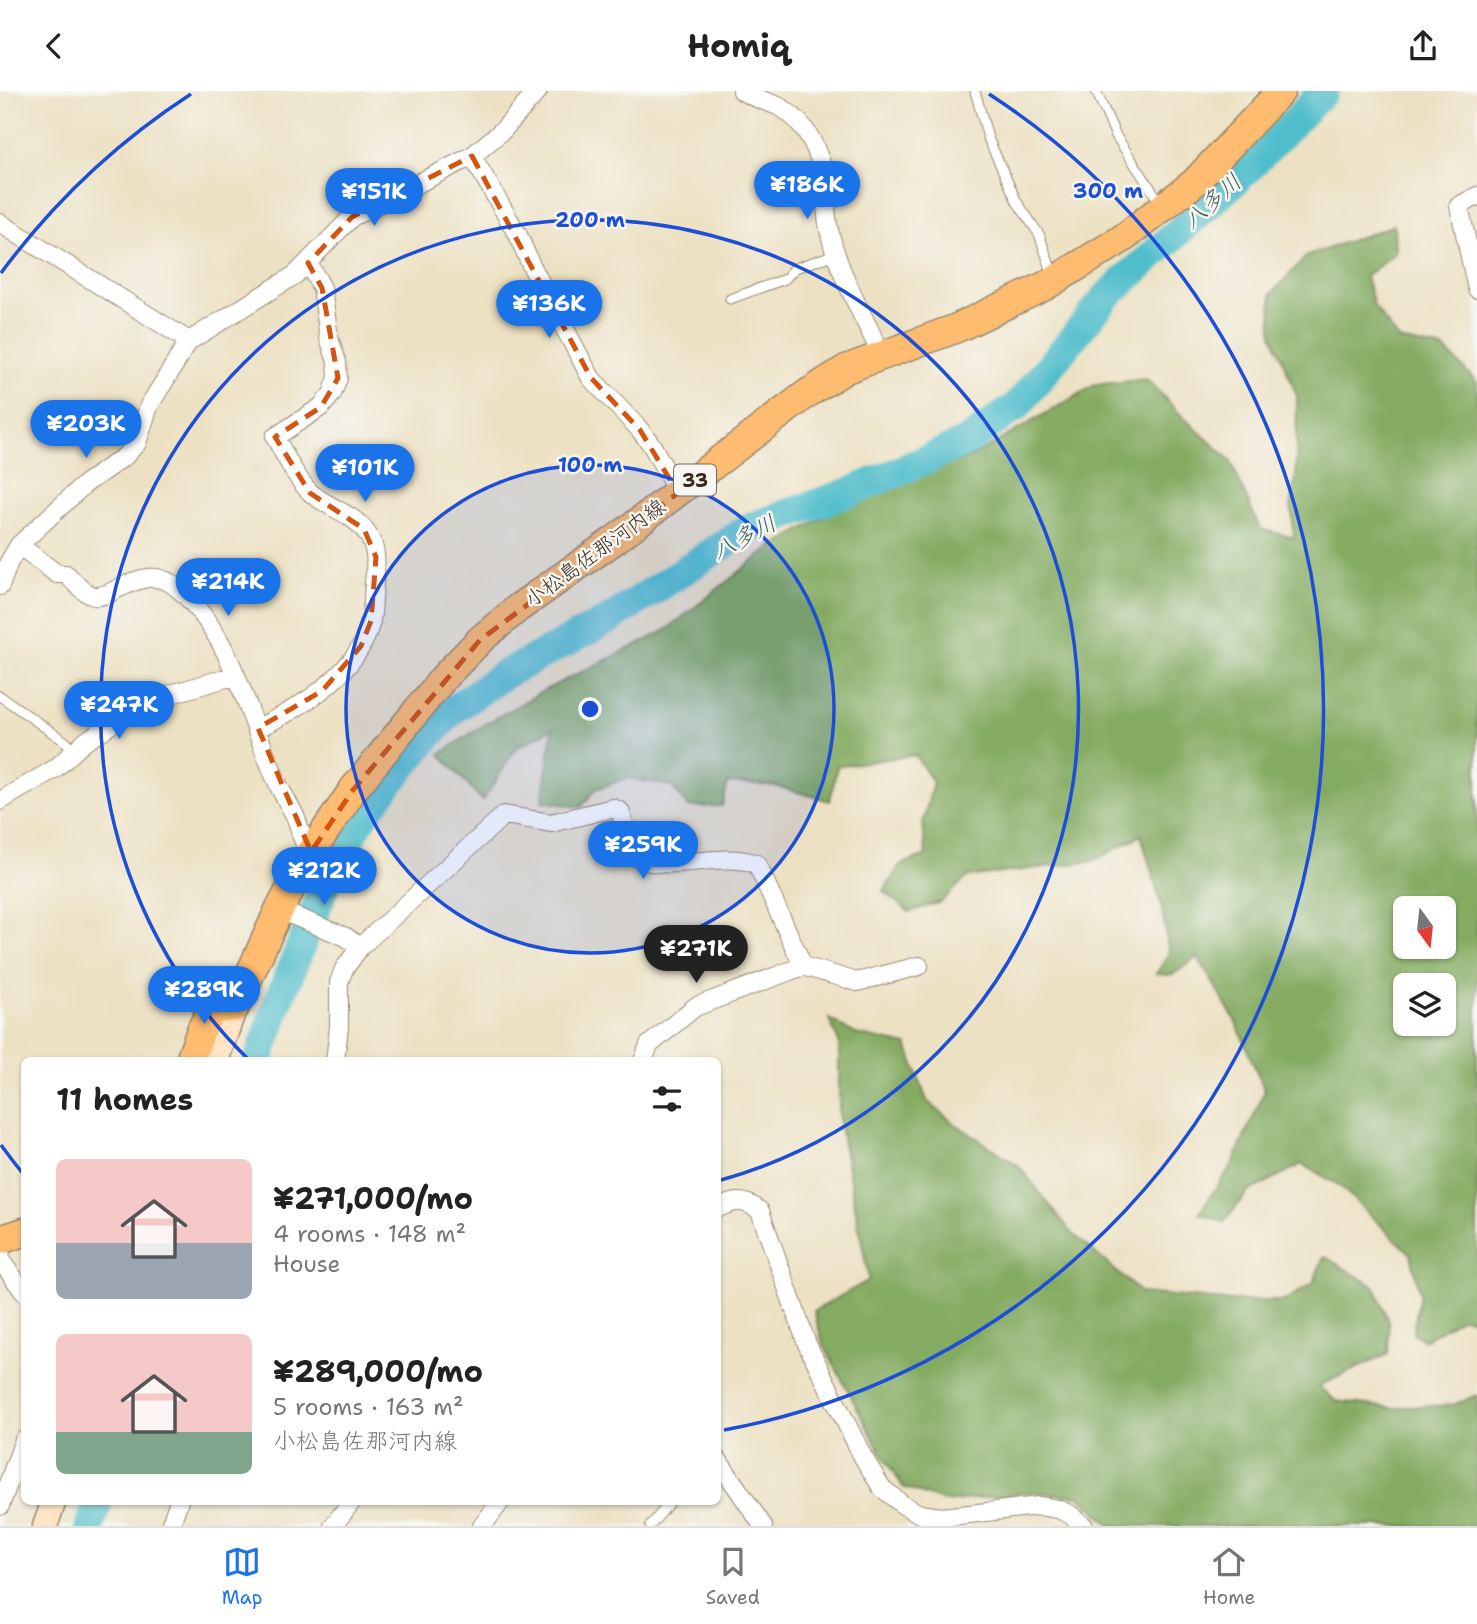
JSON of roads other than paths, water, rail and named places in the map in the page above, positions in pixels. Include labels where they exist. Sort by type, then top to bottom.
[{"type":"main road","name":"小松島佐那河内線","points":[[235,1007],[284,912],[311,852],[353,790],[445,676],[480,640],[518,608],[678,493],[808,393],[846,369],[957,328],[1055,281],[1122,239],[1194,183],[1281,91]]},
{"type":"main road","points":[[191,1057],[212,1009],[235,1007],[217,1057]]},
{"type":"main road","points":[[0,1240],[21,1234]]},
{"type":"main road","points":[[45,1526],[53,1505]]},
{"type":"street","points":[[0,586],[19,545],[85,484],[125,456],[137,443],[149,406],[189,341],[295,275],[352,217],[472,156],[503,130],[538,91]]},
{"type":"street","points":[[742,91],[779,107],[797,120],[810,135],[832,199],[826,204],[826,219],[836,254],[882,356]]},
{"type":"street","points":[[472,156],[518,235],[591,378],[640,430],[678,493]]},
{"type":"street","points":[[1477,196],[1459,206],[1477,289]]},
{"type":"street","points":[[0,223],[189,341]]},
{"type":"street","points":[[258,728],[295,710],[322,691],[361,646],[371,621],[376,557],[373,542],[365,529],[310,493],[275,437],[321,407],[338,378],[322,288],[308,263]]},
{"type":"street","points":[[19,545],[57,573],[66,574],[95,596],[106,595],[138,579],[153,576],[167,580],[183,592],[224,647],[278,784],[297,819],[303,844],[311,852]]},
{"type":"street","points":[[0,800],[56,768],[83,743],[133,711],[171,694],[236,675]]},
{"type":"street","points":[[335,1057],[340,982],[353,942],[504,815],[551,823],[613,808],[620,811],[635,856],[645,862],[670,863],[724,858],[757,864],[803,966]]},
{"type":"street","points":[[284,912],[353,942]]},
{"type":"street","points":[[644,1057],[649,1045],[695,1007],[803,966],[857,982],[919,966]]},
{"type":"street","points":[[721,1207],[736,1202],[749,1203],[760,1212],[807,1344],[863,1457],[882,1488],[903,1505],[920,1514],[942,1517],[1039,1506],[1058,1509],[1084,1526]]},
{"type":"street","points":[[0,1248],[1,1261],[21,1287]]},
{"type":"street","points":[[0,1506],[21,1448]]},
{"type":"street","points":[[721,1464],[763,1526]]},
{"type":"street","points":[[170,1526],[178,1505]]},
{"type":"street","points":[[333,1526],[349,1505]]},
{"type":"street","points":[[482,1526],[498,1505]]},
{"type":"lane","points":[[975,91],[988,138],[1017,202],[1039,233],[1055,281]]},
{"type":"lane","points":[[1096,91],[1116,136],[1163,207]]},
{"type":"lane","points":[[730,299],[785,279],[795,268],[836,254]]},
{"type":"lane","points":[[0,697],[66,742],[74,751]]},
{"type":"lane","points":[[650,1526],[668,1505]]},
{"type":"waterway","name":"八多川","points":[[259,1057],[278,1002],[332,869],[365,814],[418,748],[453,710],[503,675],[608,620],[751,527],[853,491],[966,442],[1017,406],[1108,295],[1246,171],[1324,91]]},
{"type":"waterway","name":"八多川","points":[[90,1526],[97,1505]]}]
